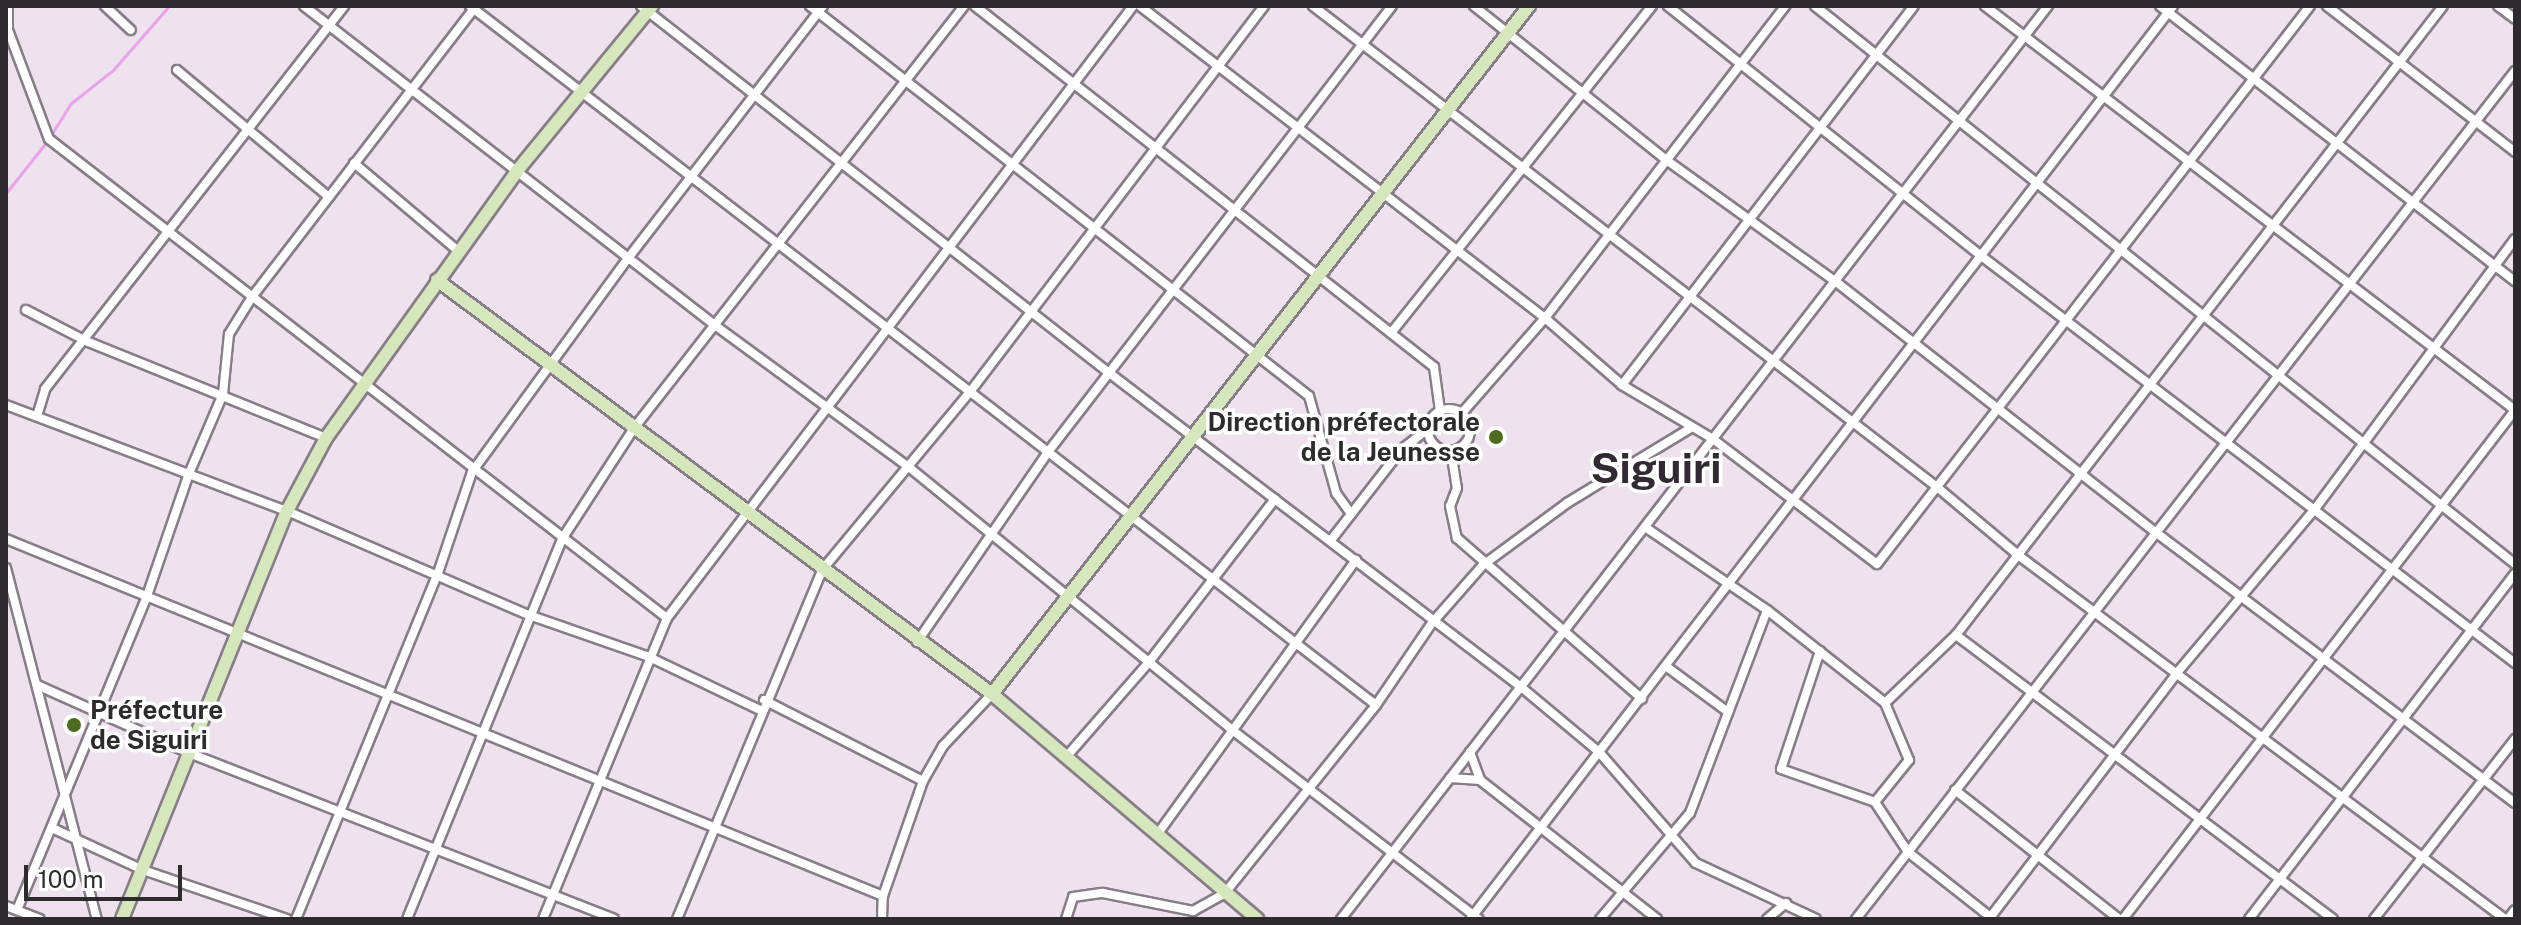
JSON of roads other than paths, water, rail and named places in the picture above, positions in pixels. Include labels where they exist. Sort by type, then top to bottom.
[{"type":"street","points":[[8,6],[8,30],[49,139],[363,383],[472,472],[667,618]]},
{"type":"street","points":[[105,6],[131,30]]},
{"type":"street","points":[[304,6],[716,326],[910,468],[1231,729],[1474,918],[1538,827],[1667,667],[1791,497],[2104,99],[2167,8],[2253,79],[2515,281]]},
{"type":"street","points":[[37,416],[45,389],[86,341],[344,6]]},
{"type":"street","points":[[810,6],[821,9],[1094,230],[1309,396],[1336,493],[1351,514]]},
{"type":"street","points":[[407,919],[481,730],[562,539],[634,428],[780,246],[964,6]]},
{"type":"street","points":[[975,6],[1434,367],[1440,411],[1429,428],[1401,450],[1331,540]]},
{"type":"street","points":[[543,919],[647,656],[667,618],[744,511],[827,408],[1133,6]]},
{"type":"street","points":[[1140,6],[1545,318],[1622,385],[1689,429],[1713,439],[1877,564],[2310,6]]},
{"type":"street","points":[[677,919],[764,700],[822,570],[910,468],[970,392],[1264,6]]},
{"type":"street","points":[[1313,6],[1773,360],[1850,423],[1937,487],[2018,555],[2342,800],[2506,919],[2515,910]]},
{"type":"street","points":[[917,642],[989,532],[1048,452],[1392,6]]},
{"type":"street","points":[[1474,6],[1665,159],[1835,281],[2321,660],[2515,803]]},
{"type":"street","points":[[882,919],[883,896],[923,781],[943,746],[992,694],[1133,518],[1190,434],[1529,6]]},
{"type":"street","points":[[1391,333],[1525,170],[1652,6]]},
{"type":"street","points":[[1668,6],[1980,255],[2515,663]]},
{"type":"street","points":[[1462,413],[1545,318],[1785,6]]},
{"type":"street","points":[[1815,6],[2123,247],[2515,564]]},
{"type":"street","points":[[1622,385],[1914,6]]},
{"type":"street","points":[[1955,790],[2041,853],[2121,919],[2515,410],[2430,349],[1985,6]]},
{"type":"street","points":[[1341,919],[2048,6]]},
{"type":"street","points":[[2327,6],[2515,152]]},
{"type":"street","points":[[1885,703],[1956,635],[2443,6]]},
{"type":"street","points":[[2498,6],[2515,19]]},
{"type":"street","points":[[17,910],[147,596],[188,476],[223,394],[229,334],[252,297],[473,7],[1376,705]]},
{"type":"street","points":[[122,919],[287,511],[326,438],[517,171],[647,8],[1108,372],[1331,540],[1432,623],[1521,687],[1599,752],[1668,835],[1696,863],[1816,919]]},
{"type":"street","points":[[296,919],[385,692],[437,576],[472,472],[629,257],[821,9]]},
{"type":"street","points":[[177,70],[329,197]]},
{"type":"street","points":[[1856,919],[2154,531],[2414,205],[2515,71]]},
{"type":"street","points":[[354,163],[458,251]]},
{"type":"street","points":[[1820,651],[1781,769],[1875,802],[1908,852],[1991,918],[2176,674],[2315,509],[2430,349],[2515,239]]},
{"type":"street","points":[[437,280],[917,642],[992,694],[1159,832],[1257,919]]},
{"type":"street","points":[[26,310],[86,341],[326,438]]},
{"type":"street","points":[[6,405],[287,511],[529,615],[647,656],[760,710]]},
{"type":"street","points":[[1440,411],[1462,413]]},
{"type":"street","points":[[1429,428],[1437,447],[1451,451],[1464,445],[1470,432],[1462,413]]},
{"type":"street","points":[[1066,919],[1073,897],[1103,893],[1193,911],[1225,893],[1376,705],[1432,623],[1483,565],[1567,503],[1689,429]]},
{"type":"street","points":[[1451,451],[1457,488],[1450,506],[1457,538],[1483,565],[1642,699]]},
{"type":"street","points":[[1067,756],[1149,662],[1211,577],[1275,499]]},
{"type":"street","points":[[1645,527],[1726,586],[1767,610],[1885,703],[1909,760],[1875,802]]},
{"type":"street","points":[[6,539],[716,824],[883,896]]},
{"type":"street","points":[[1159,832],[1356,560]]},
{"type":"street","points":[[6,568],[97,919]]},
{"type":"street","points":[[2249,919],[2404,722],[2515,573]]},
{"type":"street","points":[[1600,919],[1668,835],[1690,813],[1767,610]]},
{"type":"street","points":[[1956,635],[2278,882],[2333,919]]},
{"type":"street","points":[[1667,667],[1728,712]]},
{"type":"street","points":[[37,685],[189,753],[614,919]]},
{"type":"street","points":[[764,700],[923,781]]},
{"type":"street","points":[[2374,919],[2515,739]]},
{"type":"street","points":[[1470,752],[1480,780],[1657,919]]},
{"type":"street","points":[[1450,778],[1480,780]]},
{"type":"street","points":[[52,828],[143,870],[287,919]]},
{"type":"street","points":[[1767,919],[1786,903]]},
{"type":"street","points":[[6,906],[40,919]]},
{"type":"waterway","points":[[51,135],[70,104],[113,70],[169,6]]},
{"type":"waterway","points":[[6,193],[47,141]]},
{"type":"place","name":"Direction préfectorale de la Jeunesse","points":[[1496,437]]},
{"type":"place","name":"Préfecture de Siguiri","points":[[74,725]]},
{"type":"district","name":"Siguiri","points":[[1656,468]]}]
